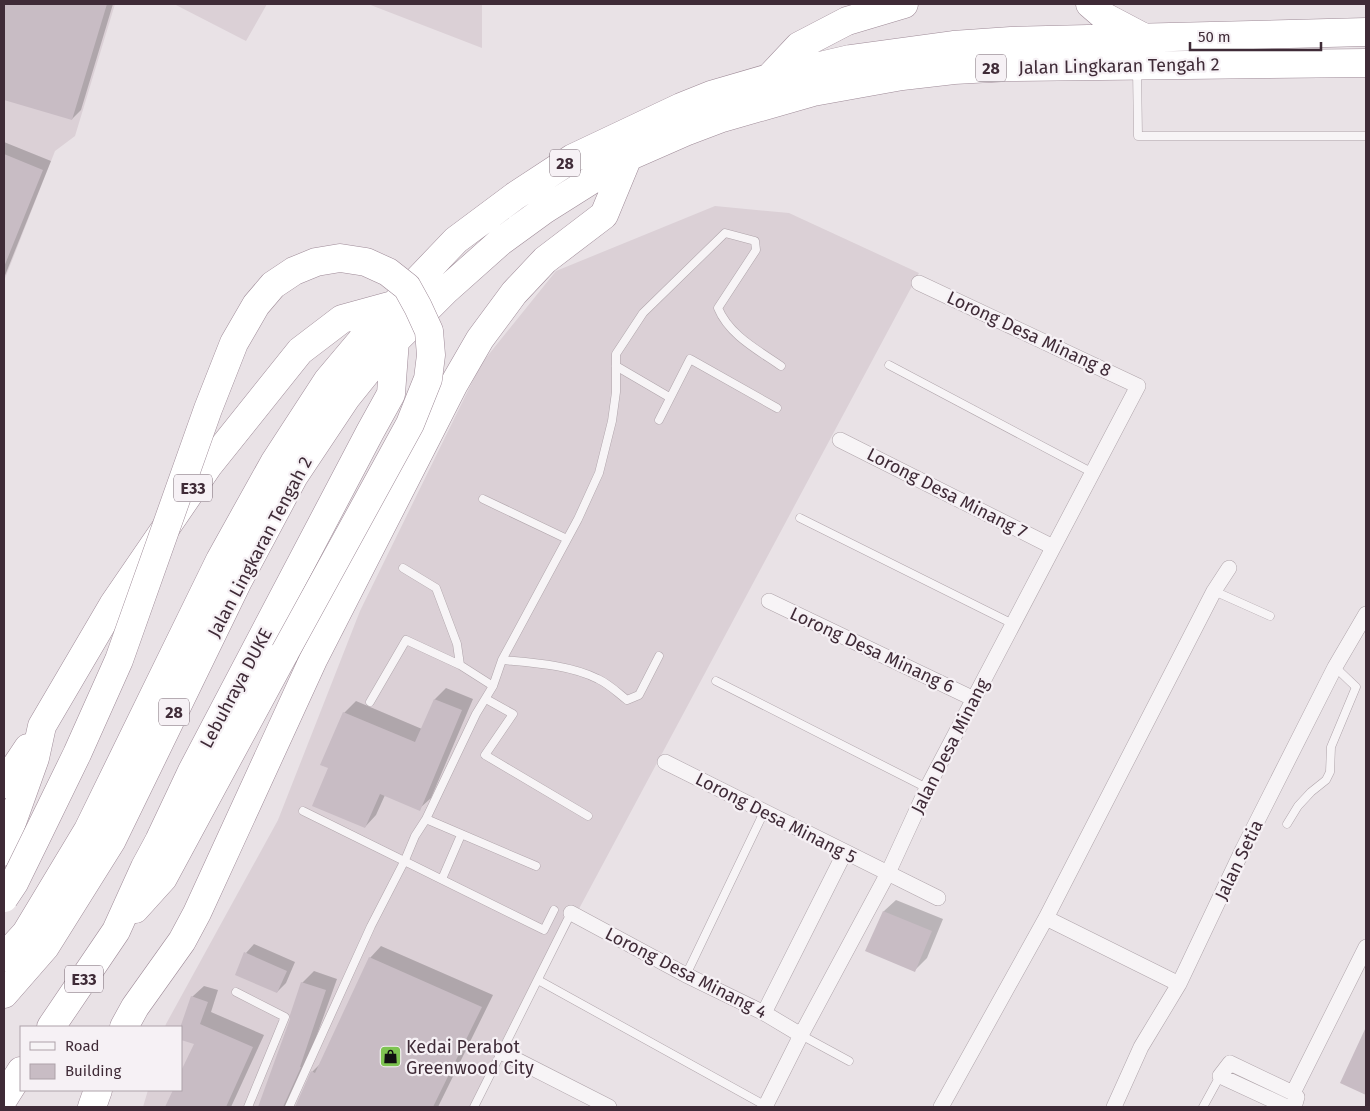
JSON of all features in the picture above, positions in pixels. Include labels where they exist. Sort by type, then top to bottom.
[{"type":"highway","points":[[769,78],[798,46],[847,21],[904,4]]},
{"type":"highway","points":[[1090,4],[1105,17],[1144,37]]},
{"type":"highway","name":"Jalan Lingkaran Tengah 2","points":[[4,957],[26,933],[88,830],[220,560],[274,463],[305,414],[328,380],[371,329],[456,240],[515,196],[573,158],[681,106],[769,78],[850,59],[953,45],[1144,37],[1366,32]]},
{"type":"highway","points":[[1324,64],[1366,71]]},
{"type":"highway","points":[[1324,64],[1366,78]]},
{"type":"highway","name":"Jalan Lingkaran Tengah 2","points":[[4,994],[45,947],[112,840],[238,581],[294,476],[346,398],[395,340],[444,291],[500,242],[544,210],[628,157],[685,132],[722,118],[831,88],[902,76],[954,70],[1010,67],[1366,64]]},
{"type":"highway","points":[[124,1026],[134,1007],[182,941],[197,913],[312,660],[454,384],[480,339],[514,293],[545,260],[604,215],[628,157]]},
{"type":"highway","points":[[4,898],[14,884],[77,754],[119,660],[208,409],[234,343],[256,305],[273,285],[294,271],[316,262],[340,258],[366,262],[388,272],[407,287],[418,307],[429,331],[431,355],[428,379],[410,424],[163,878],[116,931]]},
{"type":"highway","name":"E33","points":[[4,852],[6,839],[35,758],[42,726],[113,604],[208,466],[300,351],[342,320],[395,304]]},
{"type":"highway","name":"Lebuhraya DUKE","points":[[52,1026],[116,931],[192,772],[370,432],[392,394],[395,340]]},
{"type":"highway","points":[[4,784],[42,726]]},
{"type":"highway","points":[[4,1098],[20,1073]]},
{"type":"highway","points":[[92,1107],[98,1091]]},
{"type":"street","name":"Lorong Desa Minang 8","points":[[919,283],[1138,386]]},
{"type":"street","name":"Jalan Desa Minang","points":[[766,1106],[801,1035],[888,873],[927,788],[1138,386]]},
{"type":"street","name":"Lorong Desa Minang 7","points":[[840,440],[1054,547]]},
{"type":"street","points":[[941,1107],[1046,918],[1214,591],[1229,568]]},
{"type":"street","name":"Lorong Desa Minang 6","points":[[769,602],[974,699]]},
{"type":"street","name":"Jalan Setia","points":[[1114,1107],[1142,1047],[1179,984],[1335,667],[1366,614]]},
{"type":"street","name":"Lorong Desa Minang 5","points":[[665,762],[938,898]]},
{"type":"street","points":[[764,1013],[845,852]]},
{"type":"street","name":"Lorong Desa Minang 4","points":[[571,913],[686,975],[764,1013],[801,1035]]},
{"type":"street","points":[[1046,918],[1179,984]]},
{"type":"street","points":[[1294,1103],[1366,947]]},
{"type":"street","points":[[502,1052],[609,1107]]},
{"type":"street","points":[[1230,1063],[1294,1103],[1220,1076],[1230,1063]]},
{"type":"lane","points":[[1136,65],[1138,136],[1366,136]]},
{"type":"lane","points":[[289,1107],[371,926],[405,860],[415,836],[426,819],[476,714],[493,686],[502,660],[567,539],[599,473],[612,421],[616,392],[616,354],[644,313],[725,233],[755,241],[756,250],[718,308],[721,316],[742,339],[781,366]]},
{"type":"lane","points":[[659,420],[669,397],[690,359],[777,408]]},
{"type":"lane","points":[[889,365],[1093,473]]},
{"type":"lane","points":[[616,366],[669,397]]},
{"type":"lane","points":[[483,499],[567,539]]},
{"type":"lane","points":[[800,518],[1012,624]]},
{"type":"lane","points":[[403,568],[436,588],[457,644],[460,665]]},
{"type":"lane","points":[[1214,591],[1270,616]]},
{"type":"lane","points":[[370,702],[406,640],[460,665],[493,686]]},
{"type":"lane","points":[[502,660],[549,666],[582,673],[600,679],[626,700],[639,695],[659,656]]},
{"type":"lane","points":[[1287,824],[1298,806],[1326,780],[1330,772],[1331,747],[1356,686],[1335,667]]},
{"type":"lane","points":[[716,681],[927,788]]},
{"type":"lane","points":[[486,699],[513,714],[485,755],[588,816]]},
{"type":"lane","points":[[303,811],[544,930],[554,910]]},
{"type":"lane","points":[[686,975],[764,812]]},
{"type":"lane","points":[[426,819],[536,866]]},
{"type":"lane","points":[[442,879],[461,835]]},
{"type":"lane","points":[[474,1107],[571,913]]},
{"type":"lane","points":[[538,980],[766,1106]]},
{"type":"lane","points":[[236,992],[285,1017],[248,1107]]},
{"type":"lane","points":[[801,1035],[849,1061]]},
{"type":"lane","points":[[1203,1107],[1220,1076]]},
{"type":"shaded area","points":[[4,4],[115,4],[75,136],[55,151],[4,281]]},
{"type":"shaded area","points":[[174,4],[267,4],[246,41]]},
{"type":"shaded area","points":[[368,4],[482,4],[482,48]]},
{"type":"shaded area","points":[[715,206],[789,213],[919,273],[473,1107],[143,1107],[148,1091],[182,1091],[182,1026],[165,1026],[166,1024],[278,820],[360,611],[481,364],[556,271]]},
{"type":"building","points":[[4,4],[107,4],[72,120],[4,100]]},
{"type":"building","points":[[4,154],[43,170],[4,267]]},
{"type":"building","points":[[434,699],[462,710],[420,811],[380,794],[365,828],[312,806],[328,768],[320,765],[343,712],[415,742]]},
{"type":"building","points":[[883,911],[932,931],[915,972],[865,951]]},
{"type":"building","points":[[244,952],[287,971],[277,993],[235,975]]},
{"type":"building","name":"Kedai Perabot Greenwood City","points":[[369,957],[482,1007],[433,1107],[295,1107],[311,1071],[315,1073]]},
{"type":"building","points":[[301,982],[326,990],[301,1067],[283,1107],[258,1107],[290,1019]]},
{"type":"building","points":[[191,996],[208,1002],[200,1024],[253,1047],[226,1107],[165,1107],[173,1091],[182,1091],[182,1069],[194,1044],[182,1040],[181,1025]]},
{"type":"building","points":[[1366,1027],[1366,1095],[1340,1083]]},
{"type":"place","name":"Kedai Perabot Greenwood City","points":[[390,1057]]}]
